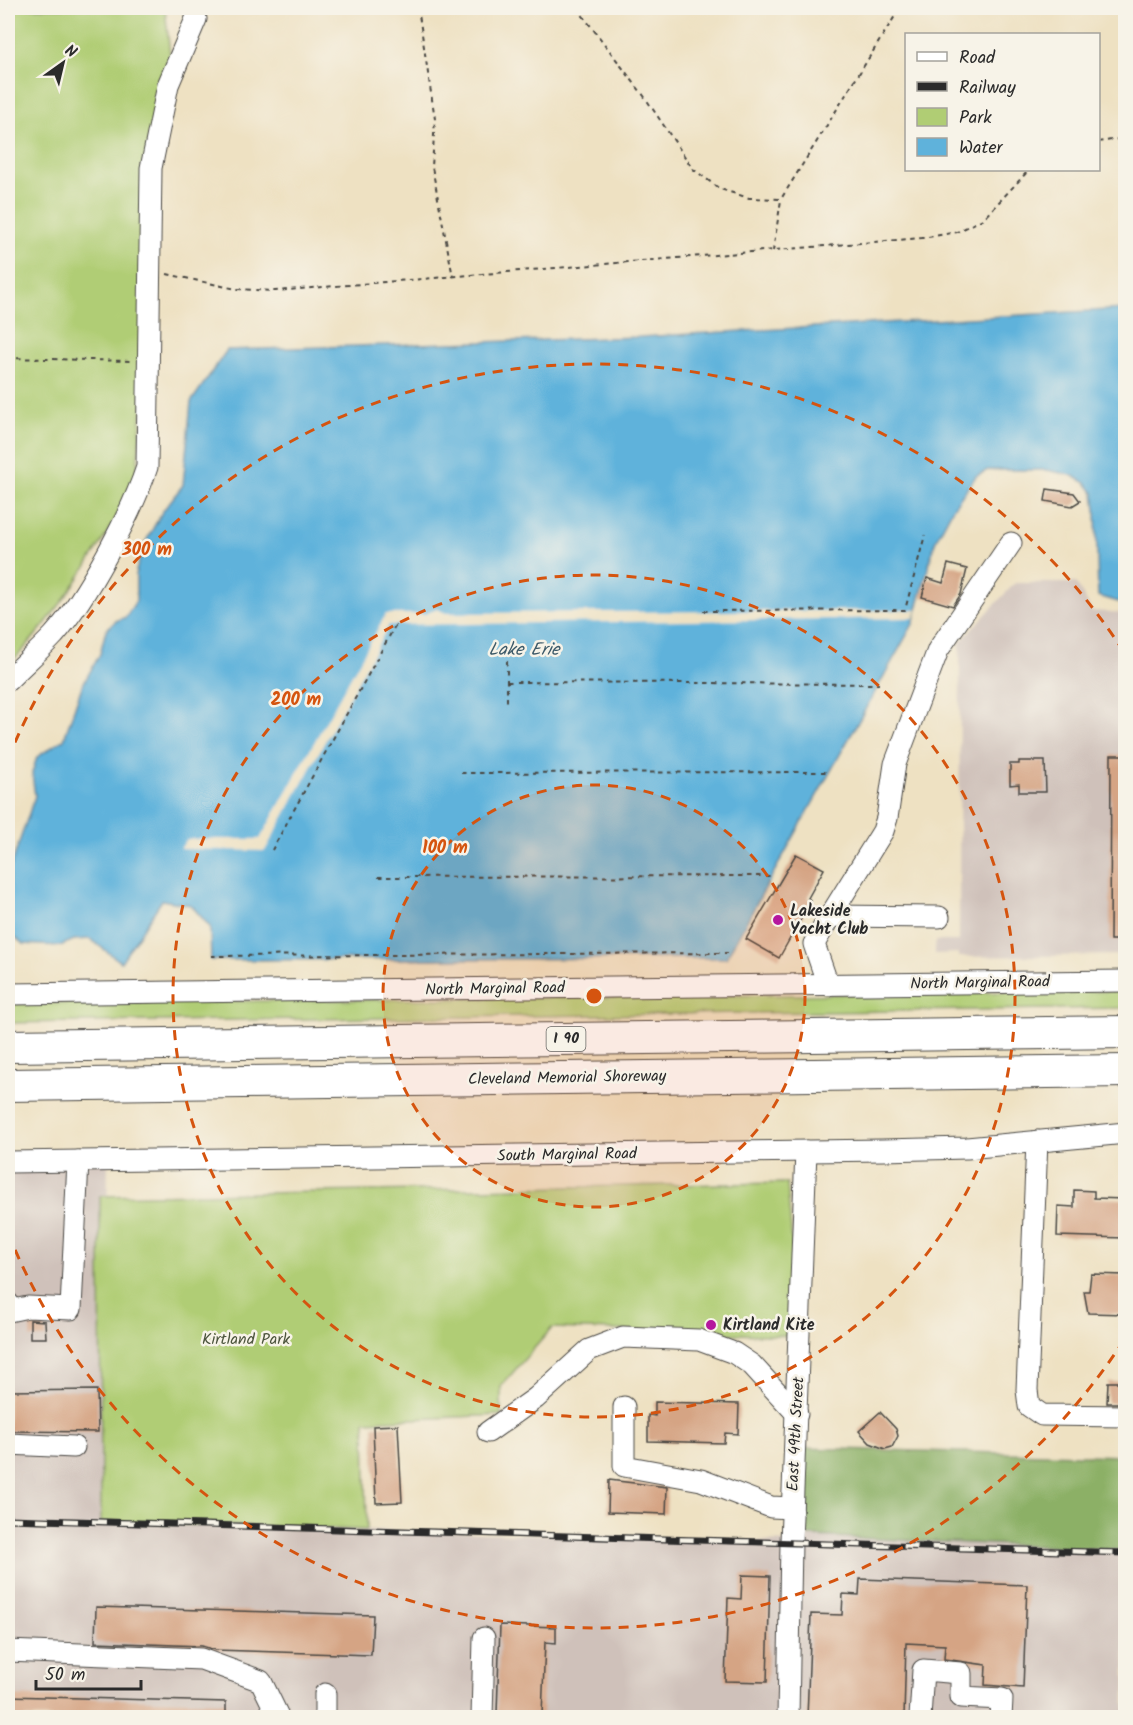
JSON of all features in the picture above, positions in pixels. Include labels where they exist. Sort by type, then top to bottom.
[{"type":"highway","name":"I 90","points":[[8,1046],[1125,1032]]},
{"type":"highway","name":"Cleveland Memorial Shoreway","points":[[8,1085],[1125,1071]]},
{"type":"street","points":[[8,680],[55,634],[78,602],[139,490],[147,466],[151,168],[168,85],[196,19]]},
{"type":"street","points":[[828,985],[814,944],[883,831],[887,819],[895,764],[938,650],[1011,543]]},
{"type":"street","points":[[830,916],[939,917]]},
{"type":"street","name":"North Marginal Road","points":[[8,994],[1125,981]]},
{"type":"street","name":"South Marginal Road","points":[[8,1162],[967,1148],[1125,1133]]},
{"type":"street","points":[[1037,1141],[1027,1390],[1029,1406],[1042,1415],[1125,1416]]},
{"type":"street","name":"East 49th Street","points":[[788,1718],[792,1508],[806,1151]]},
{"type":"street","points":[[8,1303],[9,1311],[28,1307],[71,1309],[78,1161]]},
{"type":"street","points":[[488,1432],[536,1398],[589,1350],[623,1337],[699,1340],[734,1353],[752,1365],[796,1413]]},
{"type":"street","points":[[624,1407],[624,1466],[701,1480],[771,1507],[792,1508]]},
{"type":"street","points":[[8,1444],[74,1447]]},
{"type":"street","points":[[482,1718],[484,1638]]},
{"type":"street","points":[[8,1651],[201,1659],[261,1681],[279,1718]]},
{"type":"street","points":[[920,1718],[923,1670],[961,1673],[961,1697],[1002,1699],[1001,1718]]},
{"type":"street","points":[[325,1694],[325,1718]]},
{"type":"path","points":[[418,8],[435,119],[432,167],[453,277]]},
{"type":"path","points":[[577,8],[644,96],[693,169],[720,189],[749,198],[781,199]]},
{"type":"path","points":[[773,251],[781,199],[900,8]]},
{"type":"path","points":[[1100,142],[1125,138]]},
{"type":"path","points":[[148,270],[236,289],[275,291],[922,238],[957,232],[983,219],[1028,171]]},
{"type":"path","points":[[8,358],[149,363]]},
{"type":"path","points":[[703,611],[906,610],[925,535]]},
{"type":"path","points":[[272,850],[396,624]]},
{"type":"path","points":[[507,661],[507,702]]},
{"type":"path","points":[[507,682],[879,684]]},
{"type":"path","points":[[461,773],[830,772]]},
{"type":"path","points":[[378,877],[772,876]]},
{"type":"path","points":[[211,956],[728,953]]},
{"type":"shaded area","points":[[1015,583],[1076,583],[1092,611],[1125,613],[1125,955],[959,957],[959,953],[935,954],[935,941],[959,941],[960,642]]},
{"type":"shaded area","points":[[108,1161],[102,1522],[790,1542],[791,1535],[1125,1550],[1125,1717],[8,1717],[8,1162]]},
{"type":"green space","points":[[8,8],[165,8],[170,55],[136,483],[108,532],[62,602],[8,666]]},
{"type":"green space","points":[[1126,991],[1125,1008],[8,1023],[8,1004]]},
{"type":"green space","name":"Kirtland Park","points":[[787,1183],[800,1336],[552,1328],[501,1386],[501,1415],[365,1421],[367,1530],[101,1522],[100,1196]]},
{"type":"green space","points":[[795,1448],[1125,1456],[1125,1550],[791,1535]]},
{"type":"water","name":"Lake Erie","points":[[1125,309],[1125,604],[1098,596],[1096,509],[1094,493],[1086,483],[1071,475],[1047,470],[988,470],[976,476],[953,508],[935,542],[913,624],[726,958],[211,960],[210,927],[191,905],[162,900],[121,962],[90,939],[74,940],[60,946],[23,944],[8,931],[10,869],[35,796],[32,773],[37,757],[64,739],[82,686],[100,654],[106,630],[116,621],[126,617],[136,601],[136,571],[144,545],[162,512],[183,485],[191,402],[227,350],[640,337]]},
{"type":"pier","points":[[437,609],[446,613],[917,610],[914,618],[389,625],[265,851],[180,849],[187,839],[260,839],[386,614],[425,614]]},
{"type":"building","points":[[1047,489],[1074,493],[1080,501],[1072,506],[1045,501]]},
{"type":"building","points":[[948,564],[967,569],[961,594],[953,606],[922,597],[927,578],[943,583]]},
{"type":"building","points":[[1111,755],[1125,755],[1125,940],[1110,940]]},
{"type":"building","points":[[1019,761],[1045,761],[1046,792],[1019,792],[1019,784],[1010,785],[1010,764],[1019,764]]},
{"type":"building","name":"Lakeside Yacht Club","points":[[796,854],[824,869],[808,898],[811,901],[779,958],[746,939]]},
{"type":"building","points":[[1074,1190],[1094,1191],[1094,1198],[1125,1199],[1125,1238],[1057,1236],[1058,1206],[1074,1207]]},
{"type":"building","points":[[1091,1274],[1125,1275],[1125,1314],[1088,1313],[1084,1291],[1089,1291]]},
{"type":"building","points":[[30,1320],[45,1321],[46,1338],[30,1338]]},
{"type":"building","points":[[1108,1382],[1125,1382],[1125,1403],[1107,1403]]},
{"type":"building","points":[[97,1390],[98,1432],[8,1431],[8,1391]]},
{"type":"building","points":[[655,1402],[739,1404],[738,1434],[725,1433],[724,1443],[648,1441],[648,1415],[655,1416]]},
{"type":"building","points":[[880,1412],[896,1429],[898,1436],[892,1447],[885,1449],[870,1443],[859,1431]]},
{"type":"building","points":[[398,1425],[402,1502],[376,1503],[373,1426]]},
{"type":"building","points":[[609,1480],[667,1487],[666,1514],[608,1512]]},
{"type":"building","points":[[742,1575],[770,1576],[767,1682],[725,1681],[728,1598],[741,1599]]},
{"type":"building","points":[[860,1579],[1027,1585],[1023,1688],[985,1685],[986,1665],[944,1659],[945,1645],[906,1643],[904,1718],[807,1718],[811,1614],[842,1615],[843,1594],[859,1595]]},
{"type":"building","points":[[96,1607],[373,1615],[371,1655],[215,1650],[202,1646],[95,1642]]},
{"type":"building","points":[[500,1625],[556,1627],[556,1643],[545,1642],[542,1715],[497,1713]]},
{"type":"building","points":[[8,1696],[226,1702],[226,1718],[8,1718]]},
{"type":"railway","points":[[8,1519],[1126,1553]]},
{"type":"place","name":"Lakeside Yacht Club","points":[[778,920]]},
{"type":"place","name":"Kirtland Kite","points":[[711,1325]]}]
